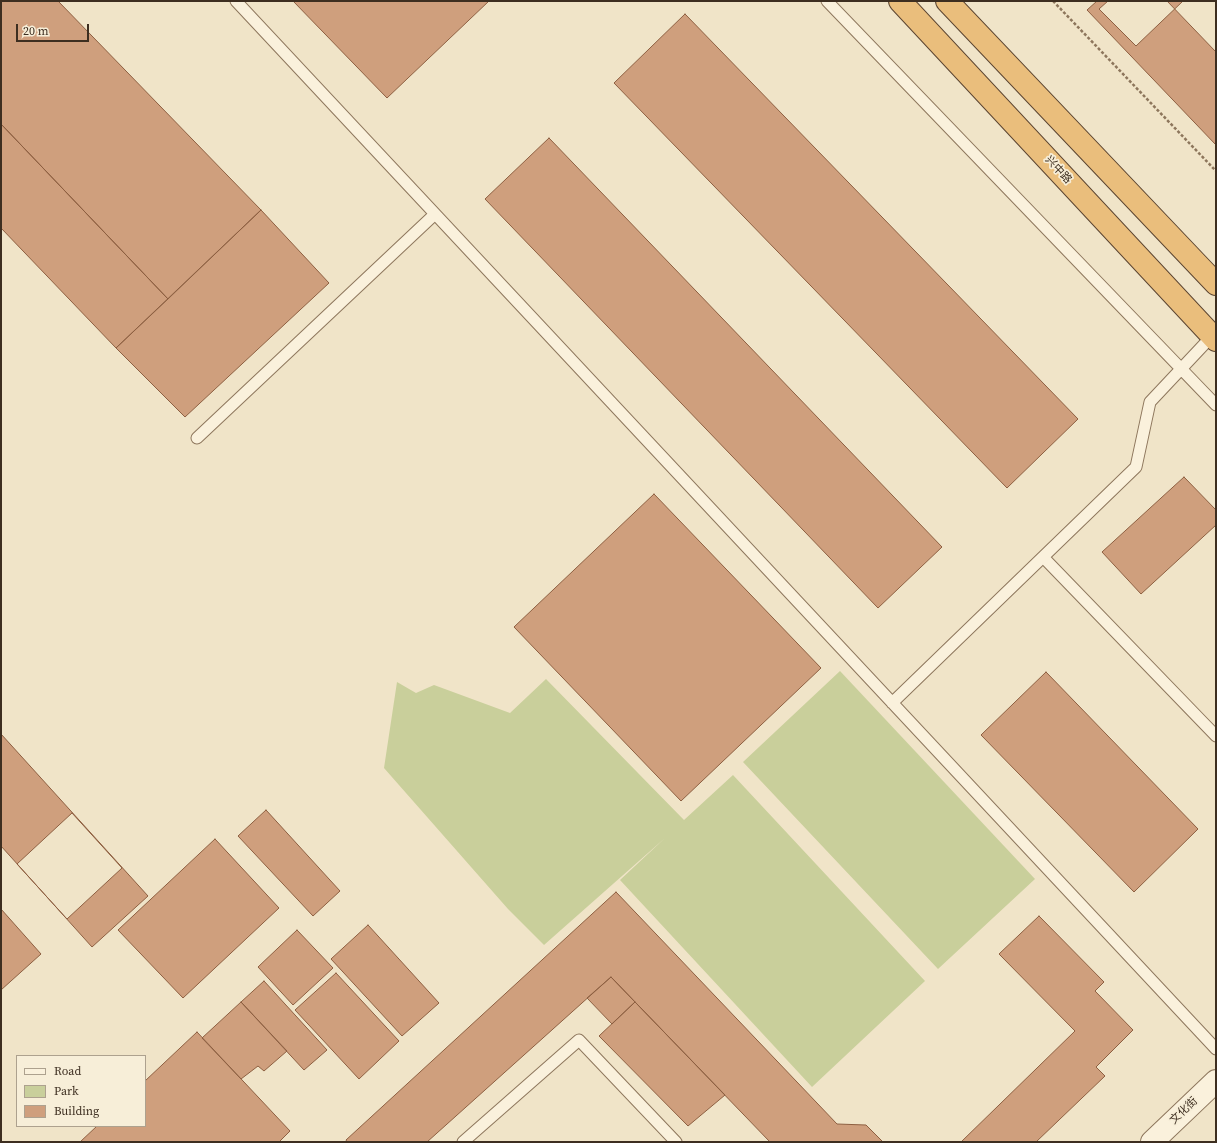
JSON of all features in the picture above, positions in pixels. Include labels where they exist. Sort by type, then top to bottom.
[{"type":"highway","name":"兴中路","points":[[900,1],[1214,338]]},
{"type":"highway","points":[[947,1],[1216,284]]},
{"type":"street","name":"文化街","points":[[1152,1142],[1216,1081]]},
{"type":"lane","points":[[236,1],[1216,1049]]},
{"type":"lane","points":[[827,1],[1216,405]]},
{"type":"lane","points":[[198,438],[435,214]]},
{"type":"lane","points":[[892,703],[1136,467],[1150,402],[1181,369],[1214,338]]},
{"type":"lane","points":[[1043,557],[1216,736]]},
{"type":"lane","points":[[463,1142],[579,1040],[676,1142]]},
{"type":"path","points":[[1053,1],[1216,171]]},
{"type":"green space","points":[[840,671],[1035,879],[938,969],[743,762]]},
{"type":"green space","points":[[546,679],[684,820],[733,775],[925,981],[812,1087],[620,880],[665,838],[544,945],[508,909],[384,768],[397,682],[416,693],[434,685],[510,713]]},
{"type":"building","points":[[1,1],[58,1],[261,210],[168,299],[1,124]]},
{"type":"building","points":[[293,1],[489,1],[387,98]]},
{"type":"building","points":[[1097,1],[1167,1],[1216,52],[1216,145],[1087,10]]},
{"type":"building","points":[[1108,1],[1183,1],[1136,46],[1099,9]]},
{"type":"building","points":[[685,14],[1078,419],[1007,488],[614,83]]},
{"type":"building","points":[[1,124],[168,299],[116,348],[1,228]]},
{"type":"building","points":[[549,138],[942,547],[878,608],[485,199]]},
{"type":"building","points":[[261,210],[329,283],[185,417],[116,348]]},
{"type":"building","points":[[1184,477],[1216,510],[1216,525],[1141,594],[1102,552]]},
{"type":"building","points":[[654,494],[821,668],[681,801],[514,627]]},
{"type":"building","points":[[1046,672],[1198,829],[1134,892],[981,735]]},
{"type":"building","points":[[1,734],[148,896],[92,947],[1,846]]},
{"type":"building","points":[[266,810],[340,891],[313,916],[238,836]]},
{"type":"building","points":[[72,813],[122,868],[67,919],[17,864]]},
{"type":"building","points":[[215,839],[279,908],[183,998],[118,930]]},
{"type":"building","points":[[616,892],[837,1124],[866,1125],[883,1142],[770,1142],[611,977],[427,1142],[347,1142],[346,1140]]},
{"type":"building","points":[[1,909],[41,954],[1,990]]},
{"type":"building","points":[[1039,916],[1104,982],[1095,991],[1133,1030],[1096,1067],[1105,1076],[1036,1142],[961,1142],[1075,1031],[999,954]]},
{"type":"building","points":[[368,925],[439,1003],[402,1036],[331,959]]},
{"type":"building","points":[[297,930],[333,968],[293,1005],[258,967]]},
{"type":"building","points":[[336,973],[399,1041],[359,1079],[295,1010]]},
{"type":"building","points":[[611,977],[635,1002],[612,1024],[587,998]]},
{"type":"building","points":[[264,981],[327,1050],[304,1070],[241,1002]]},
{"type":"building","points":[[241,1002],[287,1051],[264,1071],[258,1066],[241,1079],[202,1038]]},
{"type":"building","points":[[635,1002],[725,1095],[688,1126],[599,1036]]},
{"type":"building","points":[[197,1032],[290,1131],[279,1142],[80,1142],[96,1127],[146,1127],[146,1080]]}]
